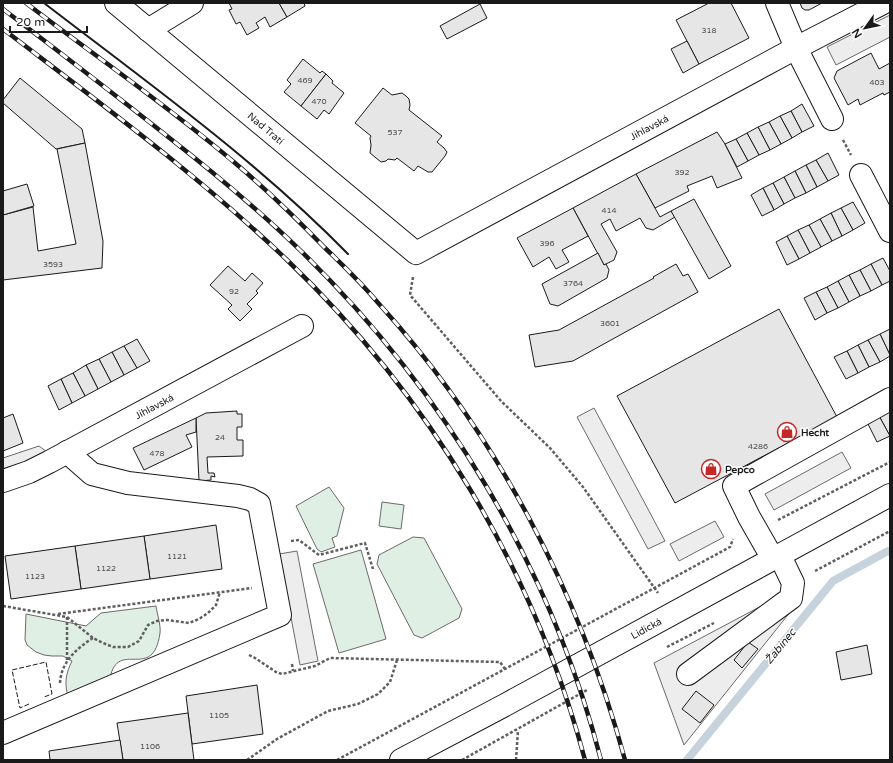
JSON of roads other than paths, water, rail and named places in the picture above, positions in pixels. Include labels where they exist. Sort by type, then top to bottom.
[{"type":"street","name":"Nad Tratí","points":[[116,3],[416,253]]},
{"type":"street","points":[[148,30],[192,3]]},
{"type":"street","points":[[777,3],[796,48],[832,119]]},
{"type":"street","name":"Jihlavská","points":[[416,253],[796,48],[883,3]]},
{"type":"street","points":[[861,175],[890,231]]},
{"type":"street","name":"Jihlavská","points":[[3,481],[29,472],[302,326]]},
{"type":"street","points":[[688,674],[791,598],[793,583],[749,517],[734,486],[890,399]]},
{"type":"street","points":[[3,733],[280,615],[259,504],[250,499],[128,483],[92,474],[67,452]]},
{"type":"street","name":"Lidická","points":[[401,760],[890,495]]},
{"type":"waterway","name":"Žabinec","points":[[687,760],[833,581],[888,551],[890,552]]},
{"type":"railway","points":[[26,3],[184,121],[258,183],[360,283],[422,354],[461,407],[497,461],[529,518],[558,577],[584,637],[606,698],[625,760]]},
{"type":"railway","points":[[3,9],[219,177],[253,206],[286,236],[354,306],[402,363],[446,423],[486,486],[522,551],[553,619],[580,688],[601,760]]},
{"type":"railway","points":[[3,29],[148,140],[253,228],[338,312],[386,368],[430,427],[470,489],[506,554],[537,620],[563,689],[585,760]]},
{"type":"place","name":"Hecht","points":[[787,432]]},
{"type":"place","name":"Pepco","points":[[711,469]]}]
